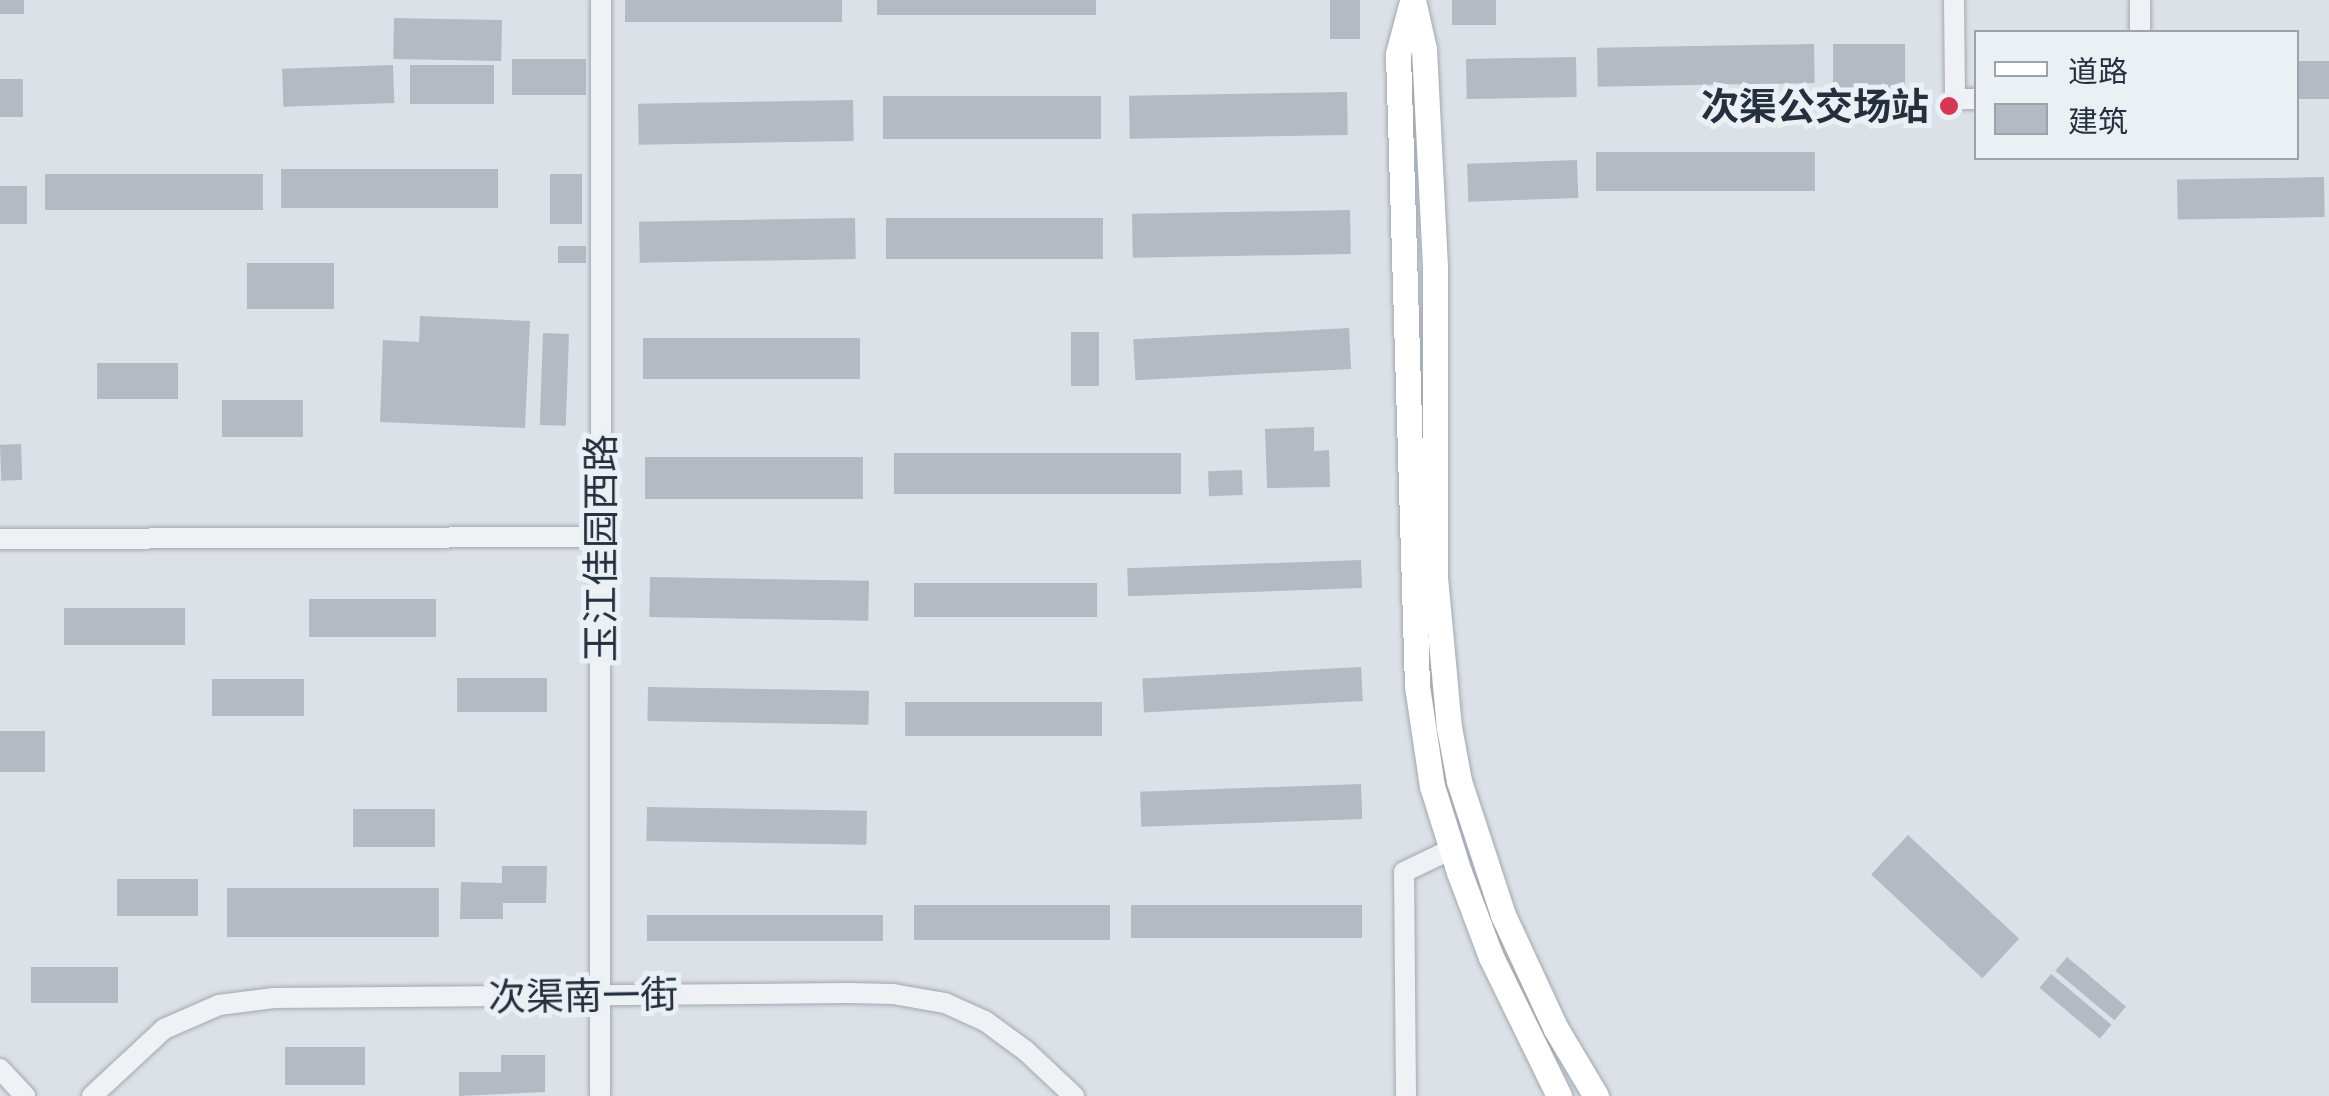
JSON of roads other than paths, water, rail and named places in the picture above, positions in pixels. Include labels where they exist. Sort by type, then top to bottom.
[{"type":"main road","points":[[1413,0],[1398,54],[1413,625],[1432,786],[1491,957],[1559,1096]]},
{"type":"main road","points":[[1413,0],[1424,49],[1435,268],[1435,577],[1448,727],[1459,781],[1503,915],[1556,1030],[1596,1096]]},
{"type":"street","name":"玉江佳园西路","points":[[600,1096],[601,0]]},
{"type":"street","points":[[1954,0],[1956,99],[1974,99]]},
{"type":"street","points":[[2140,0],[2140,30]]},
{"type":"street","points":[[0,539],[600,537]]},
{"type":"street","points":[[1406,1096],[1404,872],[1452,850]]},
{"type":"street","name":"次渠南一街","points":[[92,1096],[164,1028],[219,1006],[274,998],[848,992],[893,994],[945,1003],[985,1021],[1026,1050],[1074,1096]]},
{"type":"street","points":[[0,1069],[26,1096]]},
{"type":"place","name":"次渠公交场站","points":[[1949,106]]}]
